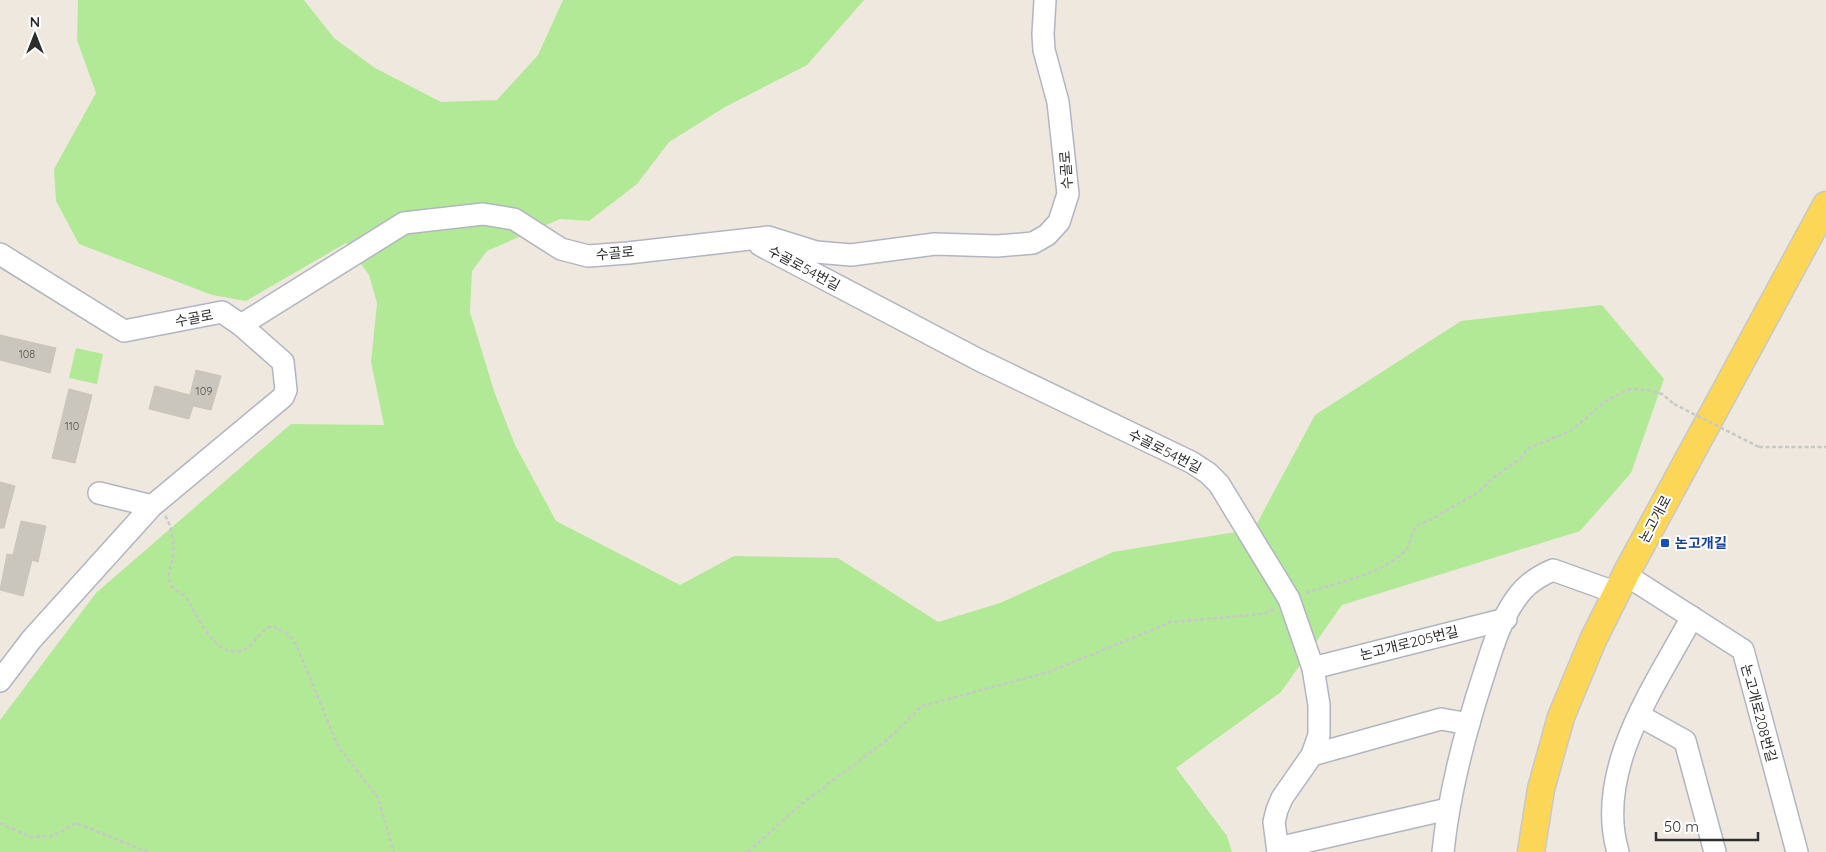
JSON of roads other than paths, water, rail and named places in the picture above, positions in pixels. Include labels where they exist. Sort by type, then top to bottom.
[{"type":"main road","name":"논고개로","points":[[1531,852],[1541,789],[1561,717],[1593,640],[1621,584],[1826,205]]},
{"type":"street","name":"수골로","points":[[0,254],[124,331],[222,312],[240,325],[404,223],[483,214],[514,219],[560,249],[588,256],[628,254],[768,237],[816,252],[851,255],[935,244],[1016,245],[1032,242],[1047,235],[1059,222],[1068,194],[1068,178],[1058,102],[1044,50],[1042,34],[1045,0]]},
{"type":"street","name":"수골로54번길","points":[[748,239],[979,360],[1191,462],[1208,473],[1219,484],[1289,599],[1313,668],[1318,705],[1319,735],[1312,755],[1282,798],[1277,810],[1274,822],[1278,850]]},
{"type":"street","points":[[0,681],[31,640],[152,506],[283,397],[286,390],[283,362],[240,325]]},
{"type":"street","points":[[100,493],[152,506]]},
{"type":"street","points":[[1443,852],[1448,809],[1468,724],[1494,642],[1514,600],[1534,579],[1553,570],[1621,584]]},
{"type":"street","name":"논고개로208번길","points":[[1621,584],[1692,617],[1743,650],[1797,852]]},
{"type":"street","points":[[1618,852],[1612,818],[1616,784],[1625,748],[1692,617]]},
{"type":"street","name":"논고개로205번길","points":[[1313,668],[1506,619]]},
{"type":"street","points":[[1640,716],[1685,741],[1715,852]]},
{"type":"street","points":[[1312,755],[1441,719],[1468,724]]},
{"type":"street","points":[[1278,850],[1448,809]]},
{"type":"place","name":"논고개길","points":[[1665,543]]}]
